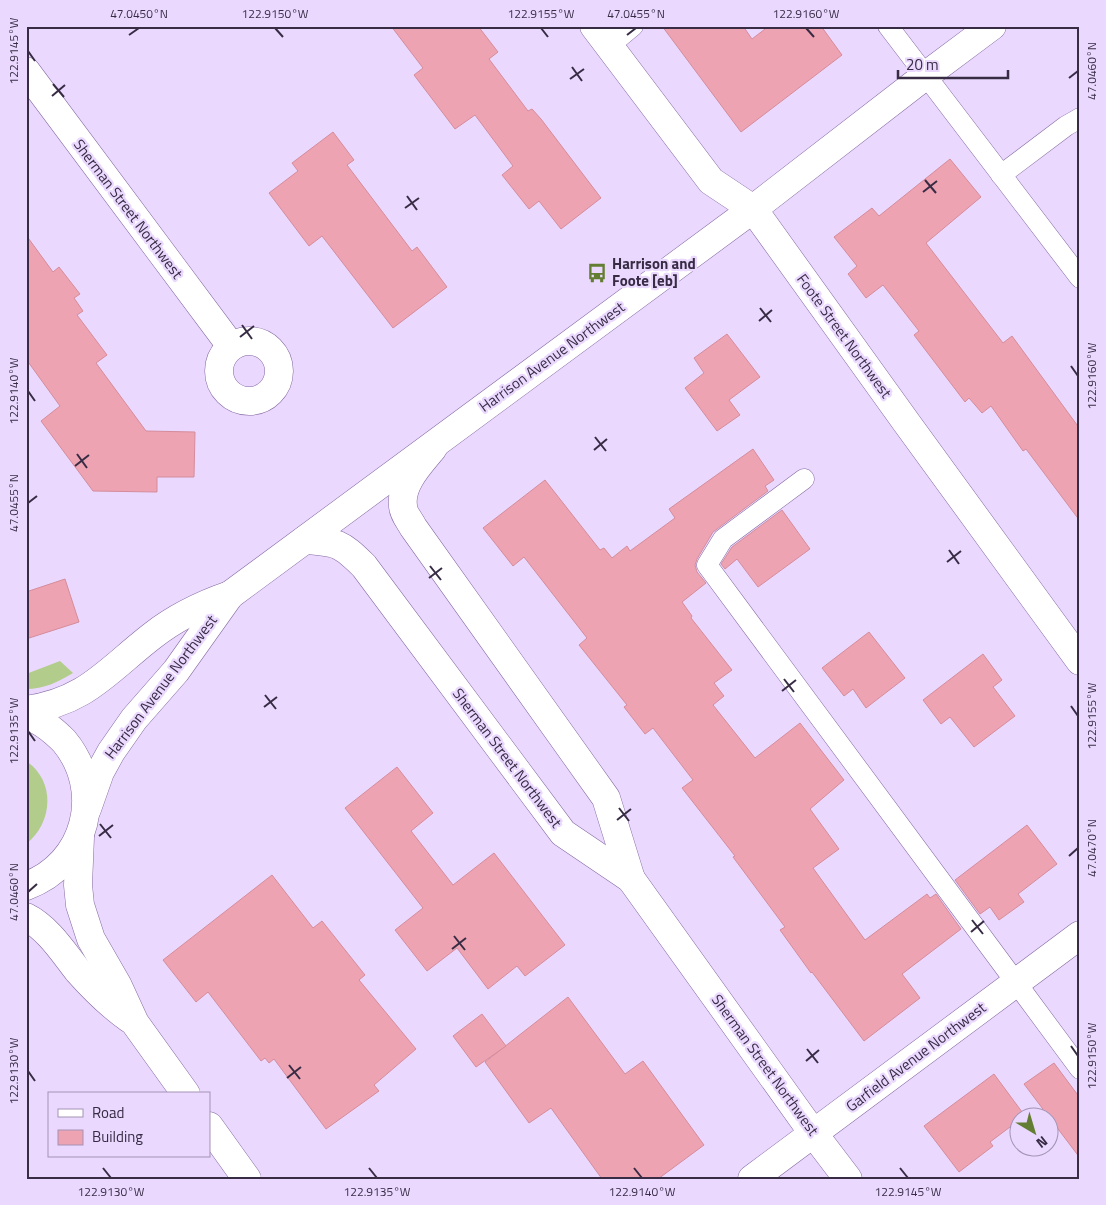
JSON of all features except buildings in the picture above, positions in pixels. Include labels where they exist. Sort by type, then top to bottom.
[{"type":"street","name":"Harrison Avenue Northwest","points":[[87,809],[100,772],[111,752],[134,719],[176,671],[230,596],[754,209],[992,26]]},
{"type":"street","name":"Foote Street Northwest","points":[[602,36],[711,181],[754,209],[1080,661]]},
{"type":"street","name":"Sherman Street Northwest","points":[[26,71],[231,346]]},
{"type":"street","points":[[443,437],[414,472],[403,493],[403,508],[413,527],[606,798],[631,879]]},
{"type":"street","name":"Sherman Street Northwest","points":[[305,540],[331,542],[348,550],[364,566],[562,833],[631,879],[848,1179]]},
{"type":"street","name":"Harrison Avenue Northwest","points":[[26,710],[54,705],[84,691],[171,623],[204,604],[230,596]]},
{"type":"street","points":[[26,716],[55,731],[74,753],[85,780],[87,809],[80,837],[78,885],[80,905],[86,927],[118,986],[135,1023],[185,1092]]},
{"type":"street","points":[[26,886],[40,881],[63,862],[80,837]]},
{"type":"street","points":[[26,917],[34,921],[48,934],[103,997],[135,1023]]},
{"type":"street","name":"Garfield Avenue Northwest","points":[[752,1179],[1080,935]]},
{"type":"street","points":[[210,1127],[247,1179]]},
{"type":"lane","points":[[602,36],[633,26]]},
{"type":"lane","points":[[888,26],[1080,278]]},
{"type":"lane","points":[[1001,175],[1066,126],[1080,118]]},
{"type":"lane","points":[[804,479],[722,539],[707,565],[1080,1069]]},
{"type":"green space","points":[[60,661],[73,673],[51,684],[39,688],[26,689],[26,674]]},
{"type":"green space","points":[[26,761],[36,769],[42,779],[47,802],[46,814],[42,825],[26,844]]},
{"type":"place","name":"Harrison and Foote [eb]","points":[[597,273]]}]
